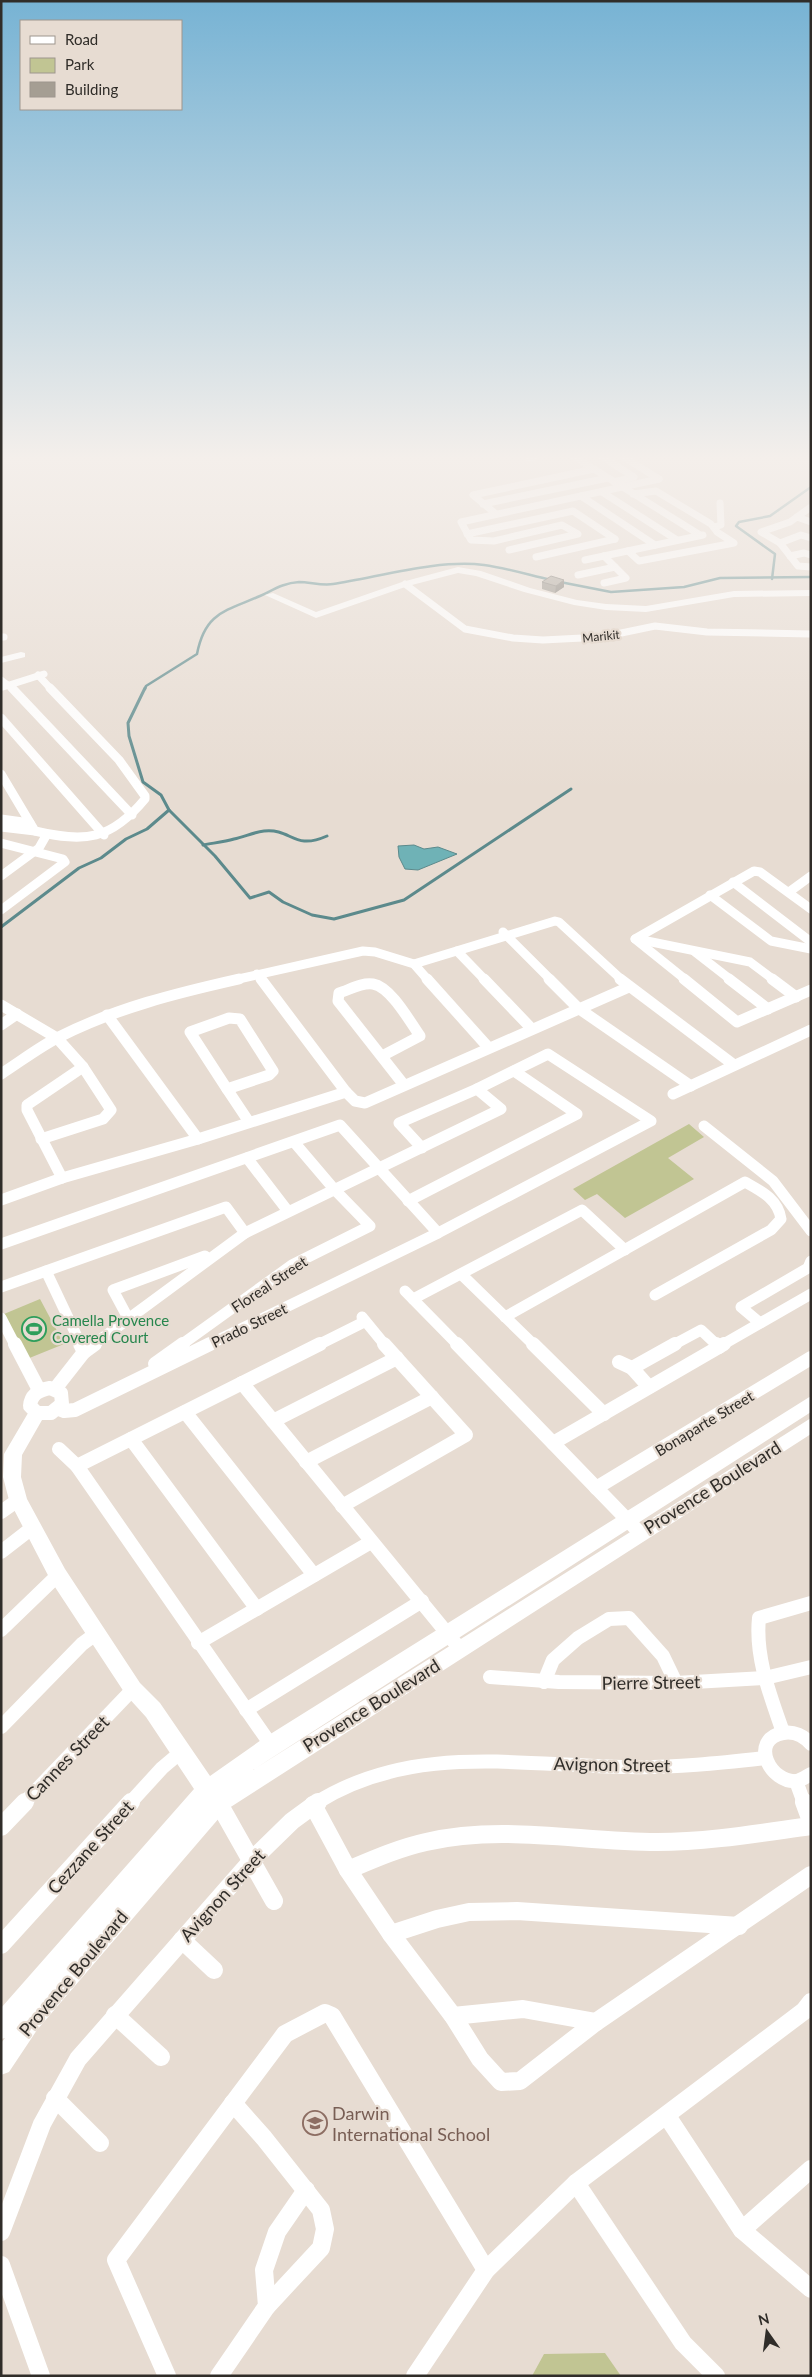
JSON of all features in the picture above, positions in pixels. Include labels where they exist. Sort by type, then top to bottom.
[{"type":"street","points":[[578,575],[615,567],[626,579],[604,583]]},
{"type":"street","points":[[270,595],[316,614],[443,573],[468,570],[577,603],[646,609],[734,594],[811,593]]},
{"type":"street","name":"Marikit","points":[[405,584],[465,629],[513,638],[543,640],[602,638],[655,626],[707,632],[811,634]]},
{"type":"street","points":[[1,660],[21,655]]},
{"type":"street","points":[[1,819],[33,827],[47,834],[86,839],[104,835],[132,815],[145,799],[145,796],[119,760],[41,674],[3,681]]},
{"type":"street","points":[[3,681],[132,815]]},
{"type":"street","points":[[1,718],[104,835]]},
{"type":"street","points":[[2,777],[33,827]]},
{"type":"street","points":[[1,827],[33,827]]},
{"type":"street","points":[[1,876],[34,852],[47,834]]},
{"type":"street","points":[[1,843],[63,859],[65,862],[1,910]]},
{"type":"street","points":[[635,938],[733,882],[757,871],[811,909]]},
{"type":"street","points":[[789,892],[811,876]]},
{"type":"street","points":[[733,882],[811,942]]},
{"type":"street","points":[[710,895],[770,941],[811,949]]},
{"type":"street","points":[[414,964],[505,934],[559,922],[628,986],[734,1066]]},
{"type":"street","points":[[505,934],[578,1008],[691,1086]]},
{"type":"street","points":[[635,938],[750,962],[796,997]]},
{"type":"street","points":[[635,938],[735,1021],[740,1022],[811,990]]},
{"type":"street","points":[[1,1074],[57,1038],[107,1015],[177,993],[363,951],[375,952],[414,964],[488,1047]]},
{"type":"street","points":[[457,951],[531,1028]]},
{"type":"street","points":[[694,951],[768,1009]]},
{"type":"street","points":[[256,974],[346,1092],[355,1101],[365,1102],[628,986]]},
{"type":"street","points":[[382,1056],[420,1036],[392,998],[378,986],[372,984],[339,993],[338,1001],[404,1085]]},
{"type":"street","points":[[1,1005],[57,1038],[83,1067],[111,1110],[109,1115],[103,1119],[41,1139]]},
{"type":"street","points":[[1,1025],[17,1014]]},
{"type":"street","points":[[107,1015],[198,1139]]},
{"type":"street","points":[[227,1089],[269,1075],[273,1071],[240,1019],[229,1018],[190,1032],[227,1089],[249,1122]]},
{"type":"street","points":[[673,1094],[810,1032]]},
{"type":"street","points":[[1,1244],[340,1125],[438,1233],[651,1121],[548,1054],[477,1089],[399,1123],[422,1148]]},
{"type":"street","points":[[62,1178],[41,1139],[27,1105],[83,1067]]},
{"type":"street","points":[[408,1201],[577,1114],[514,1071]]},
{"type":"street","points":[[55,1389],[84,1352],[216,1252],[245,1233],[287,1210],[379,1169],[500,1109],[477,1089]]},
{"type":"street","points":[[3,1196],[198,1139],[346,1092]]},
{"type":"street","points":[[704,1126],[773,1181],[811,1231]]},
{"type":"street","points":[[294,1142],[334,1189]]},
{"type":"street","points":[[247,1158],[287,1210]]},
{"type":"street","points":[[505,1317],[745,1182],[762,1192],[778,1206],[781,1219],[771,1230],[655,1295]]},
{"type":"street","name":"Floreal Street","points":[[132,1382],[292,1265],[370,1226],[334,1189]]},
{"type":"street","points":[[1,1286],[226,1207],[245,1233]]},
{"type":"street","points":[[625,1250],[582,1210],[461,1274],[409,1295],[633,1526]]},
{"type":"street","name":"Prado Street","points":[[59,1409],[75,1410],[438,1233]]},
{"type":"street","points":[[128,1318],[113,1290],[216,1252]]},
{"type":"street","points":[[760,1323],[736,1303],[810,1266]]},
{"type":"street","points":[[46,1271],[84,1352]]},
{"type":"street","points":[[461,1274],[604,1414]]},
{"type":"street","points":[[553,1443],[811,1294]]},
{"type":"street","points":[[1,1318],[39,1390]]},
{"type":"street","points":[[77,1466],[242,1383],[363,1318],[466,1435],[342,1506]]},
{"type":"street","points":[[632,1368],[701,1330],[719,1347]]},
{"type":"street","points":[[273,1421],[397,1358]]},
{"type":"street","name":"Bonaparte Street","points":[[596,1488],[811,1358]]},
{"type":"street","points":[[619,1362],[632,1368],[650,1387]]},
{"type":"street","points":[[242,1383],[460,1649]]},
{"type":"street","points":[[55,1389],[60,1391],[63,1399],[59,1409],[48,1414],[37,1413],[33,1410],[30,1402],[39,1390],[55,1389]]},
{"type":"street","points":[[306,1462],[432,1397]]},
{"type":"street","name":"Provence Boulevard","points":[[1,2064],[29,2022],[213,1796],[460,1649],[633,1526],[811,1404]]},
{"type":"street","points":[[185,1412],[314,1575]]},
{"type":"street","points":[[37,1413],[7,1454],[18,1500],[58,1575],[133,1689],[153,1710],[213,1796],[274,1901]]},
{"type":"street","name":"Provence Boulevard","points":[[1,2028],[25,1997],[213,1796],[271,1745],[446,1633],[811,1425]]},
{"type":"street","points":[[131,1439],[257,1609]]},
{"type":"street","points":[[59,1449],[77,1466],[198,1643],[271,1745]]},
{"type":"street","points":[[1,1512],[18,1500]]},
{"type":"street","points":[[1,1552],[32,1528]]},
{"type":"street","points":[[198,1643],[371,1542]]},
{"type":"street","points":[[1,1630],[58,1575]]},
{"type":"street","points":[[246,1710],[422,1601]]},
{"type":"street","points":[[783,1732],[765,1678],[756,1628],[759,1618],[811,1603]]},
{"type":"street","points":[[544,1682],[553,1660],[578,1638],[609,1619],[629,1618],[663,1656],[676,1683]]},
{"type":"street","points":[[1,1727],[82,1644],[97,1633]]},
{"type":"street","name":"Pierre Street","points":[[490,1677],[544,1682],[676,1683],[765,1678],[811,1667]]},
{"type":"street","name":"Cannes Street","points":[[1,1828],[133,1689]]},
{"type":"street","points":[[811,1744],[800,1735],[783,1732],[769,1738],[764,1748],[769,1768],[786,1780],[796,1781],[806,1778],[811,1774]]},
{"type":"street","name":"Cezzane Street","points":[[1,1945],[162,1768],[181,1752]]},
{"type":"street","name":"Avignon Street","points":[[1,2232],[23,2168],[55,2098],[76,2061],[249,1860],[313,1805],[379,1777],[430,1764],[466,1761],[519,1761],[612,1767],[702,1765],[765,1758]]},
{"type":"street","points":[[796,1781],[811,1821]]},
{"type":"street","points":[[313,1805],[348,1870],[391,1934],[453,2016],[480,2059],[501,2082],[520,2081],[596,2022],[739,1926],[811,1874]]},
{"type":"street","points":[[348,1870],[399,1849],[444,1839],[513,1835],[657,1842],[734,1836],[811,1826]]},
{"type":"street","points":[[391,1934],[437,1919],[469,1912],[516,1911],[739,1926]]},
{"type":"street","points":[[182,1940],[214,1970]]},
{"type":"street","points":[[415,2376],[486,2270],[576,2183],[804,2011],[811,2002]]},
{"type":"street","points":[[453,2016],[523,2009],[596,2022]]},
{"type":"street","points":[[168,2376],[116,2260],[286,2034],[325,2013],[332,2016],[486,2270]]},
{"type":"street","points":[[115,2015],[161,2057]]},
{"type":"street","points":[[55,2098],[100,2143]]},
{"type":"street","points":[[219,2376],[268,2306],[321,2248],[325,2229],[321,2210],[233,2103]]},
{"type":"street","points":[[667,2116],[742,2230],[811,2290]]},
{"type":"street","points":[[742,2230],[811,2169]]},
{"type":"street","points":[[576,2183],[683,2343],[716,2376]]},
{"type":"street","points":[[268,2306],[264,2270],[277,2232],[306,2190]]},
{"type":"street","points":[[1,2265],[41,2376]]},
{"type":"green space","points":[[689,1124],[704,1137],[668,1158],[694,1179],[625,1218],[597,1194],[585,1200],[573,1189]]},
{"type":"green space","name":"Camella Provence Covered Court","points":[[40,1299],[64,1344],[27,1359],[4,1314]]},
{"type":"green space","points":[[605,2353],[621,2376],[532,2376],[544,2354]]},
{"type":"water","points":[[414,845],[424,849],[438,847],[457,854],[418,870],[405,869],[399,857],[398,846]]},
{"type":"building","points":[[551,576],[564,580],[556,586],[542,582]]},
{"type":"waterway","points":[[145,689],[146,686],[197,654],[205,629],[211,621],[227,610],[278,587],[299,582],[329,584],[428,567]]},
{"type":"waterway","points":[[496,567],[551,580]]},
{"type":"waterway","points":[[772,577],[773,567]]},
{"type":"waterway","points":[[560,582],[611,592],[684,587],[720,578],[772,577]]},
{"type":"waterway","points":[[772,577],[811,577]]},
{"type":"waterway","points":[[145,688],[128,723],[129,736],[143,782],[161,795],[169,810]]},
{"type":"waterway","points":[[204,845],[250,898],[269,892],[283,902],[312,915],[334,919],[404,900],[571,789]]},
{"type":"waterway","points":[[1,927],[79,868],[101,858],[126,839],[147,829],[169,810]]},
{"type":"waterway","points":[[169,810],[204,845]]},
{"type":"waterway","points":[[204,845],[264,831],[273,831],[307,841],[327,836]]},
{"type":"place","name":"Camella Provence Covered Court","points":[[34,1329]]},
{"type":"place","name":"Darwin International School","points":[[315,2123]]}]
